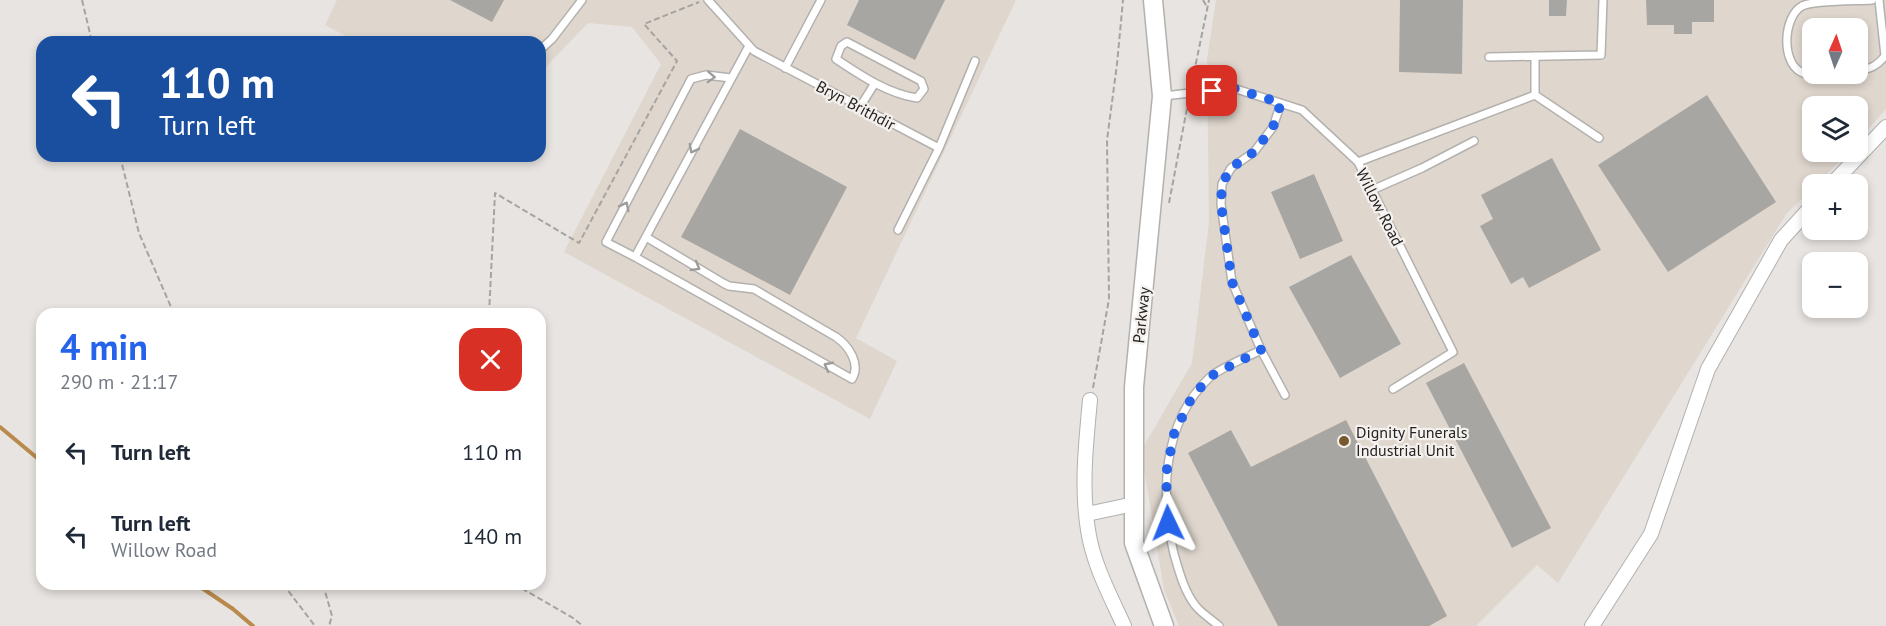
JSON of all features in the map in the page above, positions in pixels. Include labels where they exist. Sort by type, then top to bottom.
[{"type":"main road","name":"Parkway","points":[[1154,0],[1162,96],[1134,387],[1134,543],[1164,626]]},
{"type":"street","points":[[1841,174],[1886,127]]},
{"type":"street","points":[[1592,626],[1651,534],[1708,369],[1781,240],[1802,217]]},
{"type":"street","points":[[1090,400],[1084,461],[1088,530],[1102,579],[1124,626]]},
{"type":"street","points":[[1087,514],[1134,504]]},
{"type":"lane","points":[[546,44],[582,0]]},
{"type":"lane","name":"Bryn Brithdir","points":[[706,0],[754,51],[939,148]]},
{"type":"lane","points":[[785,68],[821,0]]},
{"type":"lane","points":[[1489,57],[1601,55],[1603,0]]},
{"type":"lane","points":[[1802,72],[1794,67],[1790,60],[1789,23],[1793,14],[1800,7],[1812,2],[1872,0]]},
{"type":"lane","points":[[1868,69],[1879,64],[1885,56],[1879,0]]},
{"type":"lane","points":[[847,42],[857,47],[921,81],[924,89],[917,98],[906,97],[874,83],[836,59],[841,46],[847,42]]},
{"type":"lane","points":[[635,257],[749,46]]},
{"type":"lane","points":[[1535,56],[1535,95]]},
{"type":"lane","points":[[898,230],[939,148],[975,61]]},
{"type":"lane","points":[[646,237],[723,283],[754,290],[836,337],[844,343],[856,365],[852,379],[606,242],[691,78],[706,75],[731,78]]},
{"type":"lane","points":[[860,107],[874,83]]},
{"type":"lane","name":"Willow Road","points":[[1162,96],[1233,88],[1302,110],[1358,162],[1454,352],[1393,389]]},
{"type":"lane","points":[[1535,95],[1599,138]]},
{"type":"lane","points":[[1358,162],[1535,95]]},
{"type":"lane","points":[[1281,103],[1273,127],[1254,152],[1231,168],[1222,184],[1221,204],[1232,282],[1261,350],[1285,395]]},
{"type":"lane","points":[[1372,190],[1422,168],[1474,141]]},
{"type":"lane","points":[[1219,626],[1195,605],[1180,575],[1168,528],[1166,474],[1174,434],[1192,397],[1211,376],[1261,350]]},
{"type":"path","points":[[82,0],[91,36]]},
{"type":"path","points":[[489,308],[495,193],[579,243],[677,61],[644,24],[706,0]]},
{"type":"path","points":[[1090,400],[1109,299],[1107,140],[1123,0]]},
{"type":"path","points":[[1203,0],[1207,7]]},
{"type":"path","points":[[1190,93],[1209,0]]},
{"type":"path","points":[[121,162],[139,233],[171,308]]},
{"type":"path","points":[[288,590],[315,626]]},
{"type":"path","points":[[325,590],[332,616],[329,626]]},
{"type":"path","points":[[524,590],[583,626]]},
{"type":"shaded area","points":[[337,0],[1016,0],[856,338],[897,361],[870,419],[564,252],[661,64],[632,27],[588,23],[546,67],[546,36],[346,36],[325,25]]},
{"type":"shaded area","points":[[1216,0],[1886,0],[1886,109],[1868,129],[1868,96],[1802,96],[1802,162],[1839,162],[1827,174],[1802,174],[1802,199],[1787,213],[1558,583],[1537,565],[1476,626],[1179,626],[1164,590],[1141,451],[1192,363],[1209,222],[1207,59]]},
{"type":"building","points":[[450,0],[504,0],[492,22]]},
{"type":"building","points":[[859,0],[945,0],[915,60],[847,25]]},
{"type":"building","points":[[1400,0],[1463,0],[1462,74],[1399,72]]},
{"type":"building","points":[[1549,0],[1567,0],[1566,16],[1549,16]]},
{"type":"building","points":[[1646,0],[1714,0],[1714,22],[1692,22],[1692,34],[1674,34],[1674,25],[1647,25]]},
{"type":"building","points":[[1707,95],[1776,202],[1668,272],[1598,165]]},
{"type":"building","points":[[740,129],[847,187],[790,295],[681,237]]},
{"type":"building","points":[[1552,158],[1601,250],[1529,288],[1523,277],[1511,284],[1480,226],[1493,219],[1481,195]]},
{"type":"building","points":[[1314,174],[1343,241],[1300,259],[1271,192]]},
{"type":"building","points":[[1351,255],[1401,344],[1340,378],[1289,287]]},
{"type":"building","points":[[1464,363],[1551,528],[1512,548],[1426,383]]},
{"type":"building","points":[[1346,420],[1447,616],[1429,626],[1278,626],[1188,453],[1231,430],[1251,467]]},
{"type":"waterway","points":[[0,427],[36,457]]},
{"type":"waterway","points":[[205,590],[253,626]]},
{"type":"place","name":"Dignity Funerals Industrial Unit","points":[[1344,441]]},
{"type":"route","points":[[1168,523],[1166,474],[1174,434],[1192,397],[1211,376],[1261,350],[1232,282],[1221,204],[1222,184],[1231,168],[1254,152],[1273,127],[1281,103],[1233,88],[1212,91]]}]
